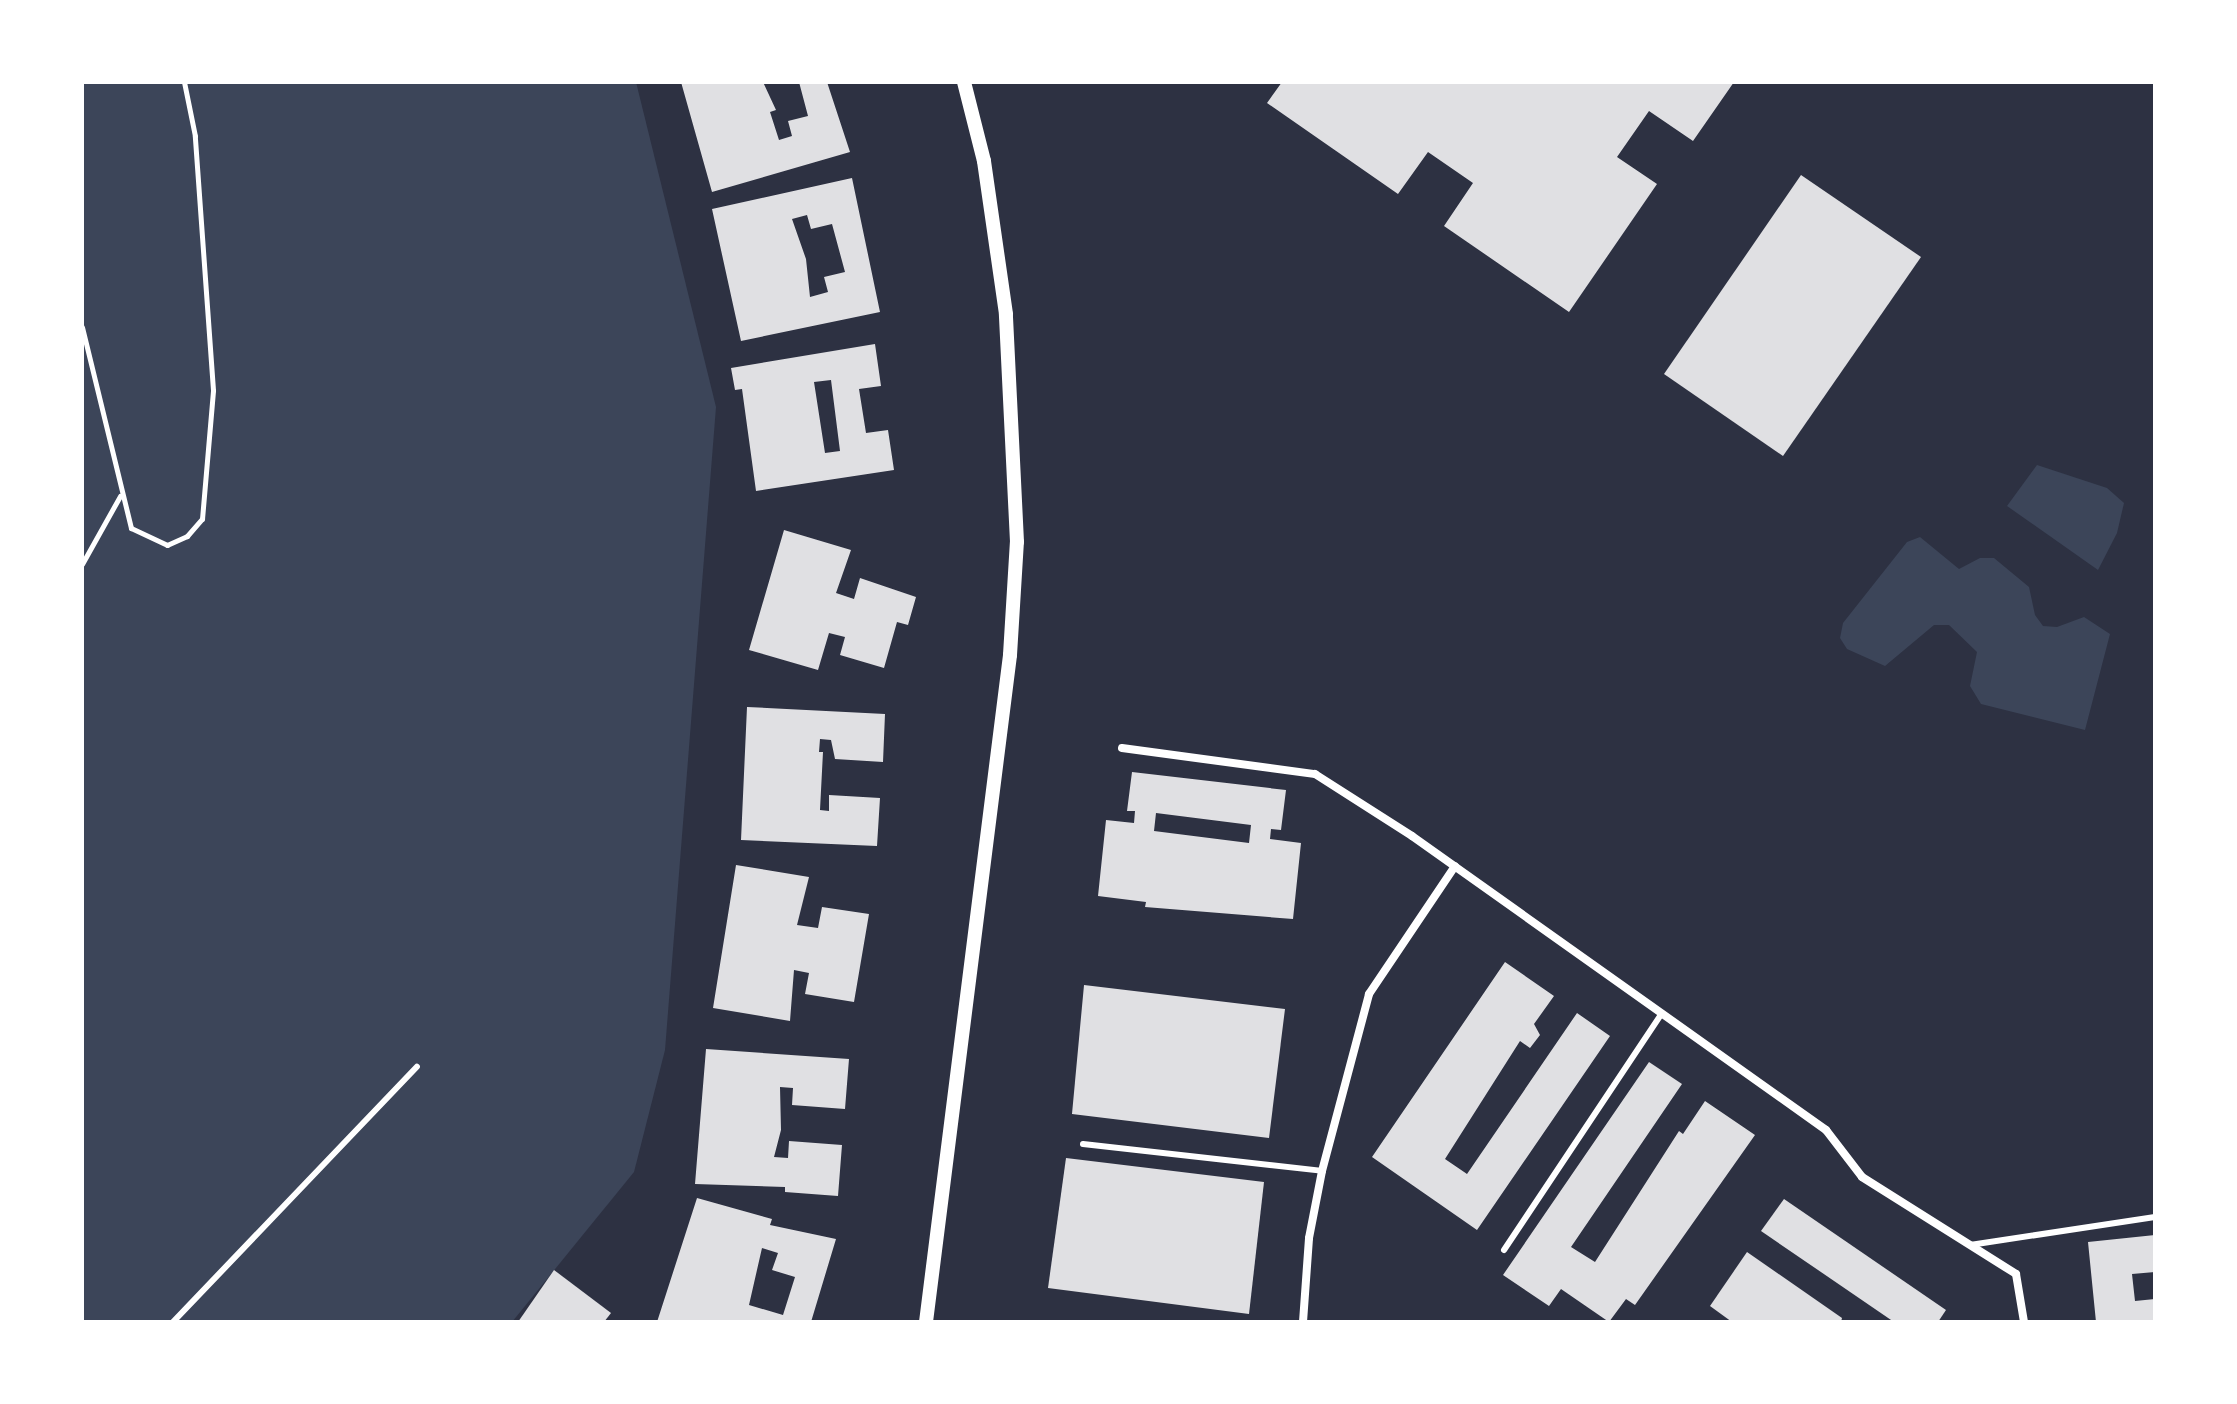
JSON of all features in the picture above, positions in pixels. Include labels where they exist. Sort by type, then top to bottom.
[{"type":"street","points":[[926,1322],[1008,671],[1017,542],[1006,314],[984,161],[964,82]]},
{"type":"street","points":[[1122,748],[1315,774],[1455,866],[1826,1130],[1862,1177],[2016,1274],[2024,1322]]},
{"type":"street","points":[[1303,1322],[1309,1238],[1322,1171],[1369,994],[1455,866]]},
{"type":"lane","points":[[1504,1250],[1662,1013]]},
{"type":"lane","points":[[173,1322],[417,1067]]},
{"type":"lane","points":[[1083,1144],[1322,1171]]},
{"type":"lane","points":[[1970,1245],[2155,1217]]},
{"type":"path","points":[[82,327],[131,528],[167,545],[187,536],[202,519],[208,495],[213,376],[195,136],[184,82]]},
{"type":"path","points":[[82,564],[121,494]]},
{"type":"shaded area","points":[[82,82],[636,82],[716,407],[665,1050],[634,1172],[512,1322],[82,1322]]},
{"type":"shaded area","points":[[2037,465],[2107,488],[2124,503],[2117,533],[2098,570],[2007,506]]},
{"type":"shaded area","points":[[1920,537],[1959,569],[1980,558],[1994,558],[2029,587],[2035,615],[2043,626],[2057,627],[2084,617],[2110,634],[2085,730],[1981,704],[1970,686],[1977,652],[1949,625],[1934,625],[1885,666],[1847,649],[1840,638],[1843,623],[1907,542]]},
{"type":"building","points":[[681,82],[763,82],[776,110],[770,112],[779,140],[792,136],[788,121],[808,116],[799,82],[827,82],[850,152],[712,192]]},
{"type":"building","points":[[1282,82],[1734,82],[1693,141],[1649,111],[1617,157],[1657,184],[1569,312],[1444,226],[1473,183],[1428,152],[1398,194],[1267,103]]},
{"type":"building","points":[[1801,175],[1921,257],[1783,456],[1664,374]]},
{"type":"building","points":[[852,178],[880,312],[741,341],[712,209]],"holes":[[[807,215],[811,229],[832,224],[845,272],[824,277],[828,292],[810,297],[806,259],[792,219]]]},
{"type":"building","points":[[875,344],[881,386],[859,389],[866,433],[888,430],[894,470],[756,491],[742,389],[735,390],[731,368]],"holes":[[[831,380],[840,451],[825,453],[814,382]]]},
{"type":"building","points":[[784,530],[851,550],[836,593],[854,599],[860,578],[916,597],[908,625],[897,622],[884,668],[840,655],[845,637],[829,633],[818,670],[749,650]]},
{"type":"building","points":[[747,707],[885,714],[883,762],[835,759],[831,740],[820,739],[819,752],[823,752],[820,810],[829,811],[829,795],[880,798],[877,846],[741,840]]},
{"type":"building","points":[[1132,772],[1286,790],[1281,830],[1271,829],[1270,839],[1301,843],[1293,919],[1145,907],[1146,902],[1098,896],[1106,820],[1134,823],[1135,811],[1127,811]],"holes":[[[1156,813],[1251,825],[1249,843],[1154,831]]]},
{"type":"building","points":[[736,865],[809,877],[797,925],[818,928],[822,907],[869,914],[854,1002],[805,994],[809,973],[794,970],[790,1021],[713,1008]]},
{"type":"building","points":[[1505,962],[1554,996],[1534,1024],[1540,1035],[1530,1048],[1520,1041],[1445,1159],[1467,1174],[1577,1013],[1610,1036],[1477,1230],[1372,1157]]},
{"type":"building","points":[[1084,985],[1285,1009],[1269,1138],[1072,1114]]},
{"type":"building","points":[[706,1049],[849,1059],[845,1109],[792,1105],[793,1088],[780,1087],[781,1130],[774,1157],[788,1158],[789,1141],[842,1145],[838,1196],[785,1192],[785,1187],[695,1184]]},
{"type":"building","points":[[1649,1062],[1682,1084],[1571,1247],[1595,1262],[1679,1131],[1683,1134],[1705,1101],[1755,1135],[1635,1305],[1626,1299],[1609,1322],[1561,1289],[1549,1306],[1503,1275]]},
{"type":"building","points":[[1066,1158],[1264,1182],[1249,1314],[1048,1288]]},
{"type":"building","points":[[697,1198],[772,1219],[770,1225],[836,1239],[811,1322],[657,1322]],"holes":[[[762,1248],[778,1253],[772,1270],[795,1277],[783,1315],[749,1305]]]},
{"type":"building","points":[[1784,1199],[1946,1310],[1938,1322],[1894,1322],[1761,1231]]},
{"type":"building","points":[[2155,1235],[2155,1272],[2132,1274],[2135,1301],[2155,1299],[2155,1322],[2096,1322],[2088,1242]]},
{"type":"building","points":[[1747,1252],[1842,1318],[1841,1322],[1732,1322],[1710,1306]]},
{"type":"building","points":[[554,1270],[611,1313],[604,1322],[518,1322]]}]
